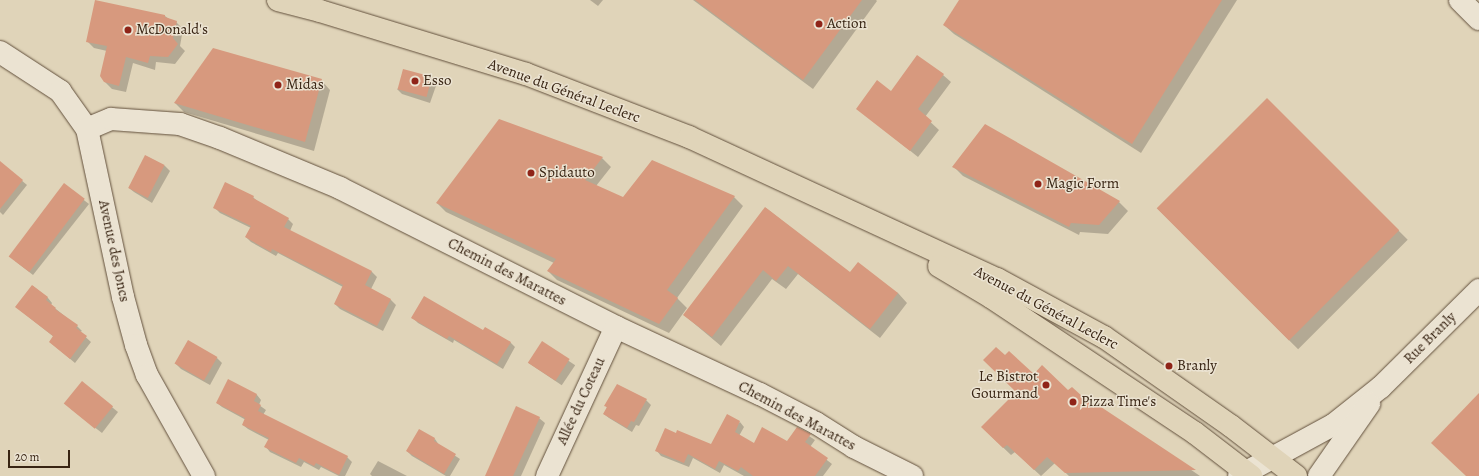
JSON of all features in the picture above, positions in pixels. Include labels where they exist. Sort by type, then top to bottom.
[{"type":"main road","name":"Avenue du Général Leclerc","points":[[278,0],[320,10],[526,74],[689,137],[997,279],[1104,337],[1231,426],[1296,476]]},
{"type":"main road","name":"Avenue du Général Leclerc","points":[[840,207],[991,297],[1195,433],[1245,475]]},
{"type":"street","points":[[1460,0],[1479,19]]},
{"type":"street","name":"Avenue des Joncs","points":[[0,52],[60,91],[87,129],[124,298],[136,345],[147,375],[204,476]]},
{"type":"street","name":"Chemin des Marattes","points":[[87,129],[112,119],[180,124],[220,138],[340,188],[616,327],[760,394],[816,423],[854,447],[912,476]]},
{"type":"street","name":"Rue Branly","points":[[1274,458],[1332,425],[1381,386],[1479,290]]},
{"type":"street","name":"Allée du Coteau","points":[[547,476],[616,327]]},
{"type":"street","name":"Rue Branly","points":[[1319,476],[1333,458],[1381,386]]},
{"type":"street","points":[[1245,475],[1274,458]]},
{"type":"building","points":[[95,0],[165,15],[165,17],[177,21],[173,38],[178,44],[168,57],[150,56],[148,63],[126,57],[119,86],[104,82],[100,76],[107,46],[86,42]]},
{"type":"building","points":[[695,0],[862,0],[803,80]]},
{"type":"building","points":[[959,0],[1222,0],[1132,144],[943,25]]},
{"type":"building","points":[[213,48],[322,79],[305,142],[174,103]]},
{"type":"building","points":[[917,55],[944,74],[918,109],[932,121],[910,151],[856,109],[877,80],[891,91]]},
{"type":"building","points":[[403,69],[432,77],[427,97],[398,89]]},
{"type":"building","points":[[1267,98],[1399,230],[1289,341],[1157,208]]},
{"type":"building","points":[[499,119],[603,157],[585,180],[623,197],[652,160],[735,196],[667,290],[678,298],[659,324],[547,271],[556,259],[436,203]]},
{"type":"building","name":"Magic Form","points":[[985,124],[1120,201],[1099,225],[1071,223],[1069,227],[952,167]]},
{"type":"building","points":[[145,155],[165,165],[148,198],[128,188]]},
{"type":"building","points":[[0,161],[23,180],[0,209]]},
{"type":"building","points":[[225,182],[254,196],[253,198],[289,218],[284,227],[372,271],[365,285],[391,299],[377,326],[334,304],[343,285],[272,249],[271,252],[245,237],[251,226],[213,208]]},
{"type":"building","points":[[64,183],[85,199],[29,272],[9,256]]},
{"type":"building","points":[[765,207],[850,272],[858,262],[898,293],[870,329],[788,266],[776,281],[763,270],[712,337],[683,315]]},
{"type":"building","points":[[32,285],[48,297],[46,300],[56,308],[55,309],[78,325],[76,328],[87,336],[70,359],[49,342],[53,336],[15,307]]},
{"type":"building","points":[[424,296],[483,330],[485,327],[511,342],[497,364],[449,336],[447,339],[411,318]]},
{"type":"building","points":[[188,340],[217,357],[204,380],[174,363]]},
{"type":"building","points":[[542,341],[570,359],[556,381],[528,363]]},
{"type":"building","points":[[996,347],[1005,355],[1009,351],[1034,374],[1042,365],[1068,390],[1072,387],[1094,407],[1098,405],[1196,470],[1065,473],[1047,457],[1034,470],[1007,445],[1003,448],[981,427],[1016,392],[983,360]]},
{"type":"building","points":[[228,379],[257,394],[254,401],[261,405],[258,411],[348,456],[339,475],[316,463],[314,466],[299,458],[296,463],[264,447],[269,438],[242,425],[245,418],[216,403]]},
{"type":"building","points":[[82,381],[113,406],[95,429],[64,404]]},
{"type":"building","points":[[617,384],[647,399],[634,422],[631,421],[627,428],[603,414],[607,407],[604,406]]},
{"type":"building","points":[[1479,393],[1479,476],[1466,476],[1431,443]]},
{"type":"building","points":[[516,406],[540,417],[513,476],[485,476]]},
{"type":"building","points":[[727,414],[740,421],[735,432],[754,443],[762,427],[787,441],[797,427],[811,434],[805,442],[828,458],[815,476],[753,476],[741,467],[738,471],[719,461],[715,469],[688,454],[684,463],[655,451],[665,428],[676,433],[677,430],[711,444]]},
{"type":"building","points":[[419,429],[435,438],[434,441],[456,454],[444,474],[406,451]]},
{"type":"place","name":"Action","points":[[819,24]]},
{"type":"place","name":"McDonald's","points":[[128,30]]},
{"type":"place","name":"Esso","points":[[415,81]]},
{"type":"place","name":"Midas","points":[[278,85]]},
{"type":"place","name":"Spidauto","points":[[531,173]]},
{"type":"place","name":"Magic Form","points":[[1038,184]]},
{"type":"place","name":"Branly","points":[[1169,366]]},
{"type":"place","name":"Le Bistrot Gourmand","points":[[1046,385]]},
{"type":"place","name":"Pizza Time's","points":[[1073,402]]}]
